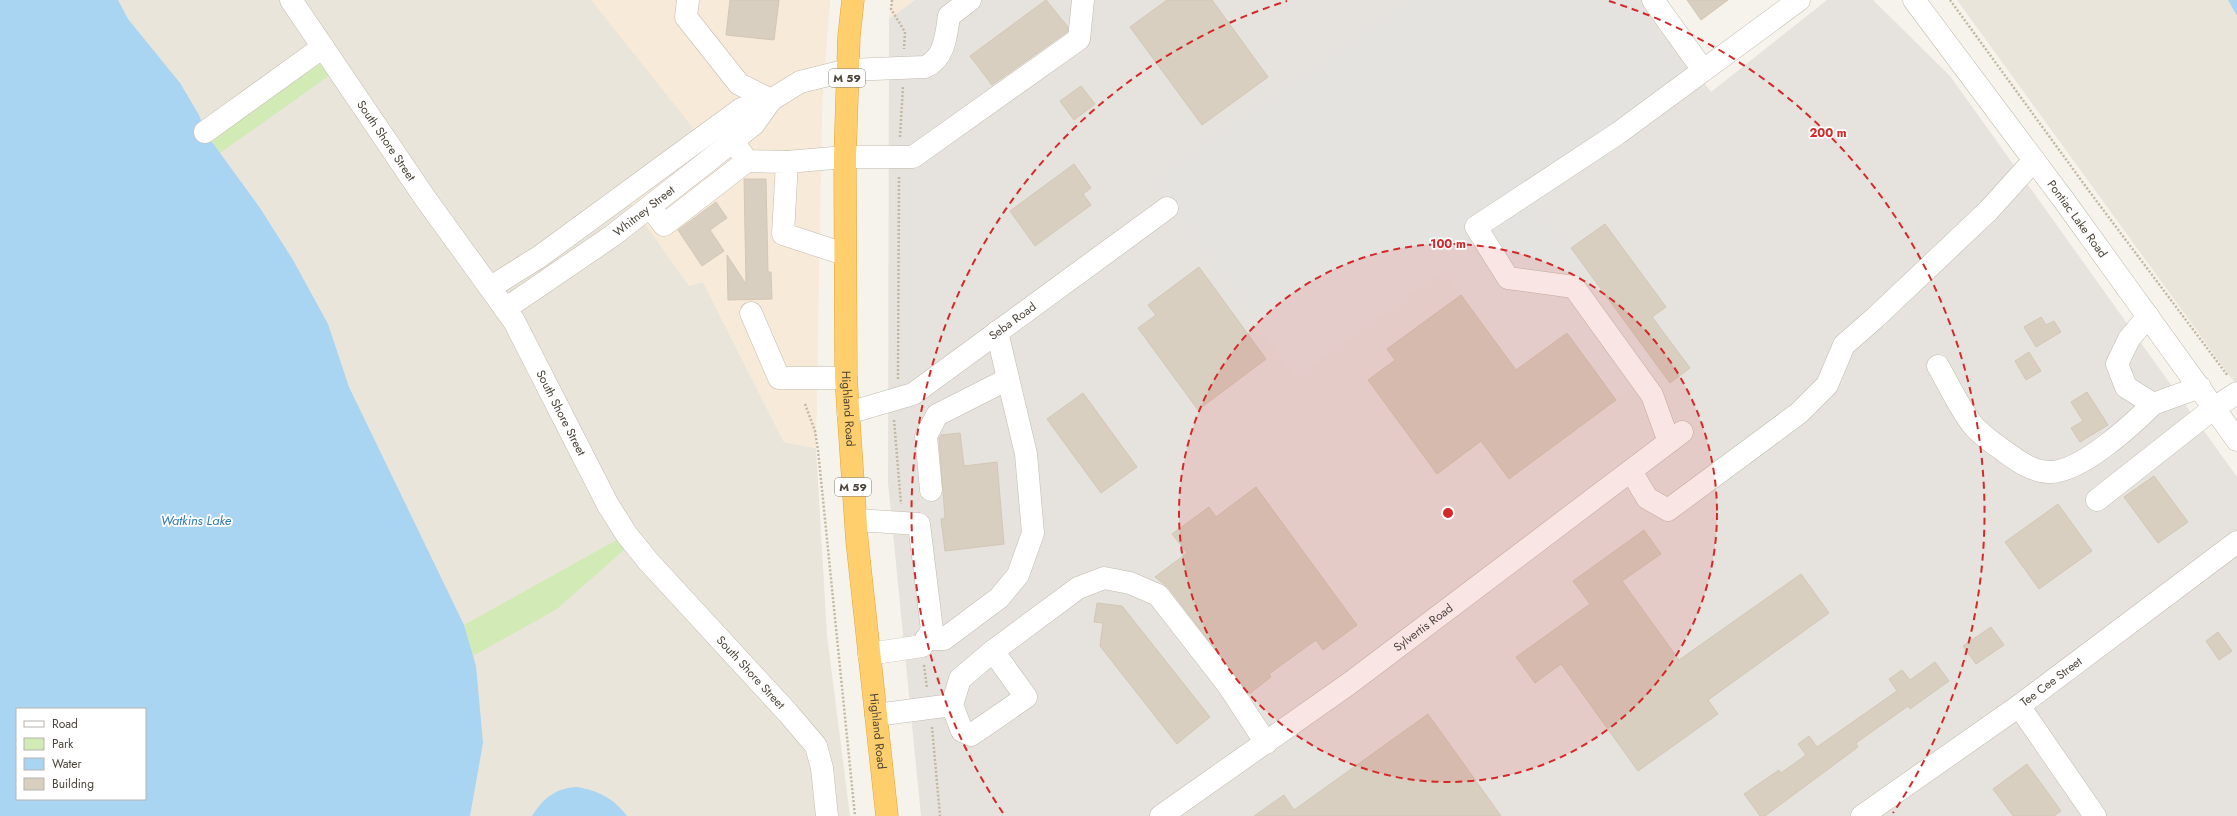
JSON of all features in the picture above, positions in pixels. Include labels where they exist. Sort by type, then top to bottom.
[{"type":"highway","name":"Highland Road","points":[[853,0],[848,70],[845,157],[844,254],[846,378],[856,520],[887,816]]},
{"type":"street","name":"South Shore Street","points":[[291,0],[425,198],[491,287],[514,321],[608,505],[627,535],[648,561],[788,713],[816,746],[822,768],[827,816]]},
{"type":"street","points":[[688,0],[686,17],[711,51],[739,84],[770,100]]},
{"type":"street","name":"Whitney Street","points":[[491,287],[539,257],[741,109],[770,100],[800,82],[848,70],[925,67],[938,58],[944,46],[949,16],[970,0]]},
{"type":"street","points":[[629,191],[664,225],[747,161],[787,162],[845,157],[913,157],[1079,39],[1084,0]]},
{"type":"street","points":[[1653,0],[1703,70],[1796,1]]},
{"type":"street","name":"Pontiac Lake Road","points":[[1914,0],[2034,160],[2237,440]]},
{"type":"street","points":[[205,132],[323,47]]},
{"type":"street","name":"Sylvertis Road","points":[[1161,816],[1350,683],[1676,437],[1652,395],[1574,287],[1508,278],[1476,227],[1617,134],[1703,70]]},
{"type":"street","name":"Whitney Street","points":[[505,309],[647,209],[733,142],[754,124],[770,100]]},
{"type":"street","points":[[733,142],[747,161]]},
{"type":"street","points":[[1631,471],[1647,498],[1668,510],[1799,413],[1828,385],[1844,344],[1989,210],[2034,160]]},
{"type":"street","points":[[787,162],[783,234],[844,254]]},
{"type":"street","name":"Seba Road","points":[[848,413],[913,394],[1166,208]]},
{"type":"street","points":[[564,239],[578,259]]},
{"type":"street","points":[[751,313],[779,378],[846,378]]},
{"type":"street","points":[[2148,316],[2129,338],[2117,364],[2126,387],[2153,404]]},
{"type":"street","points":[[926,639],[944,639],[999,598],[1018,575],[1033,533],[1026,454],[997,332]]},
{"type":"street","points":[[1938,366],[1972,424],[2021,463],[2036,470],[2049,472],[2063,470],[2088,457],[2128,429],[2153,404],[2200,387]]},
{"type":"street","points":[[931,490],[926,436],[937,415],[1008,379]]},
{"type":"street","points":[[924,386],[937,415]]},
{"type":"street","points":[[2097,500],[2214,408],[2234,387]]},
{"type":"street","points":[[856,520],[919,524],[932,630],[922,646],[869,654]]},
{"type":"street","name":"Tee Cee Street","points":[[1862,816],[2019,706],[2237,542]]},
{"type":"street","points":[[993,651],[1026,697],[971,735],[962,731],[952,705],[960,679],[993,651],[1078,588],[1104,578],[1130,583],[1158,595],[1228,685],[1266,743]]},
{"type":"street","points":[[876,715],[952,705]]},
{"type":"street","points":[[2019,706],[2095,816]]},
{"type":"path","points":[[1950,0],[2234,387]]},
{"type":"path","points":[[805,404],[815,431],[818,450],[831,593],[855,816]]},
{"type":"shaded area","points":[[0,0],[594,0],[694,129],[620,189],[703,282],[784,442],[816,448],[827,635],[850,816],[0,816],[16,800],[146,800],[332,766]]},
{"type":"shaded area","points":[[591,0],[830,0],[822,107],[816,448],[784,442],[703,282],[689,286],[620,189],[694,129]]},
{"type":"shaded area","points":[[892,0],[915,0],[889,19]]},
{"type":"shaded area","points":[[915,0],[1643,0],[1711,92],[1827,0],[1873,0],[1950,76],[2237,477],[2237,816],[921,816],[888,483],[889,19]]},
{"type":"shaded area","points":[[1409,0],[1632,0],[1696,88],[1536,204],[1658,369],[1565,438],[1443,270],[1296,378],[1152,180]]},
{"type":"shaded area","points":[[1957,0],[2237,0],[2237,386]]},
{"type":"green space","points":[[318,58],[330,75],[220,153],[207,135]]},
{"type":"green space","points":[[620,538],[626,548],[557,609],[473,656],[464,625]]},
{"type":"water","name":"Watkins Lake","points":[[0,0],[118,0],[128,19],[180,83],[199,115],[207,135],[260,208],[293,260],[328,324],[349,387],[464,625],[476,666],[483,743],[470,816],[0,816]]},
{"type":"water","points":[[2228,0],[2237,0],[2237,16]]},
{"type":"water","points":[[577,787],[605,796],[616,804],[627,816],[532,816],[541,804],[551,795],[563,789]]},
{"type":"building","points":[[730,0],[779,0],[774,40],[726,35]]},
{"type":"building","points":[[1046,0],[1068,27],[1067,32],[992,85],[970,56]]},
{"type":"building","points":[[1167,0],[1212,0],[1268,77],[1202,125],[1130,27]]},
{"type":"building","points":[[1687,0],[1728,0],[1701,20]]},
{"type":"building","points":[[1081,86],[1095,104],[1074,120],[1060,101]]},
{"type":"building","points":[[1074,164],[1091,188],[1083,194],[1091,205],[1035,246],[1010,211]]},
{"type":"building","points":[[744,179],[766,179],[768,272],[771,272],[772,299],[728,300],[727,255],[746,284]]},
{"type":"building","points":[[716,202],[727,218],[710,230],[724,251],[702,266],[678,230]]},
{"type":"building","points":[[1605,224],[1666,307],[1652,317],[1690,368],[1670,383],[1571,248]]},
{"type":"building","points":[[1199,267],[1266,359],[1198,410],[1138,328],[1156,315],[1148,305]]},
{"type":"building","points":[[1461,295],[1516,370],[1567,333],[1616,400],[1509,479],[1481,441],[1437,474],[1368,380],[1395,360],[1387,349]]},
{"type":"building","points":[[2041,317],[2046,325],[2054,321],[2061,332],[2036,347],[2024,327]]},
{"type":"building","points":[[2029,352],[2041,371],[2026,380],[2015,361]]},
{"type":"building","points":[[2087,392],[2108,425],[2080,442],[2071,428],[2083,421],[2071,402]]},
{"type":"building","points":[[1083,393],[1137,467],[1101,493],[1047,419]]},
{"type":"building","points":[[960,433],[964,466],[997,462],[1004,544],[945,551],[941,519],[945,518],[939,439],[941,435]]},
{"type":"building","points":[[2154,476],[2188,522],[2158,543],[2124,497]]},
{"type":"building","points":[[1256,487],[1357,625],[1323,650],[1316,640],[1269,674],[1271,677],[1249,694],[1168,587],[1155,577],[1187,553],[1172,534],[1209,507],[1216,517]]},
{"type":"building","points":[[2058,504],[2092,551],[2039,589],[2005,542]]},
{"type":"building","points":[[1644,530],[1661,554],[1622,581],[1679,660],[1801,574],[1829,613],[1708,700],[1718,714],[1638,771],[1561,664],[1535,683],[1516,657],[1590,604],[1573,581]]},
{"type":"building","points":[[1097,603],[1122,606],[1210,717],[1177,744],[1100,646],[1103,623],[1094,622]]},
{"type":"building","points":[[1991,627],[2004,645],[1976,664],[1963,646]]},
{"type":"building","points":[[2218,632],[2232,651],[2219,660],[2206,641]]},
{"type":"building","points":[[1935,662],[1949,681],[1910,709],[1908,706],[1856,743],[1858,747],[1765,816],[1760,816],[1744,794],[1779,770],[1781,773],[1806,755],[1798,744],[1809,736],[1817,747],[1897,691],[1889,679],[1902,670],[1910,680]]},
{"type":"building","points":[[1428,714],[1501,816],[1254,816],[1284,795],[1294,810]]},
{"type":"building","points":[[2027,764],[2061,811],[2054,816],[2013,816],[1993,789]]}]
